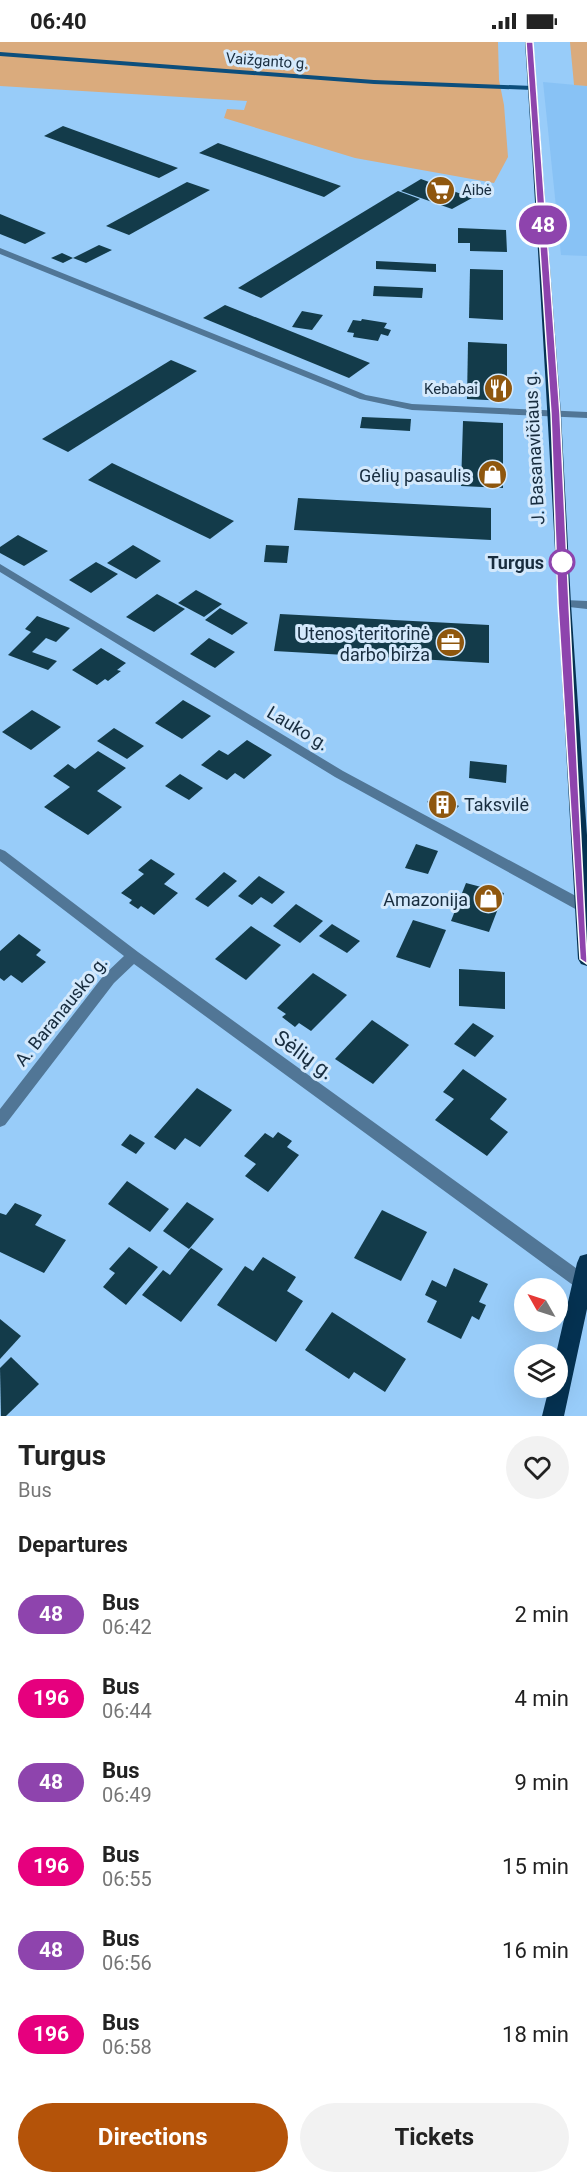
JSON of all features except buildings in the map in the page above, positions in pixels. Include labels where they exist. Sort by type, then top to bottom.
[{"type":"main road","name":"J. Basanavičiaus g.","points":[[530,42],[555,414],[564,604],[587,959]]},
{"type":"main road","name":"Vaižganto g.","points":[[0,54],[374,82],[533,88]]},
{"type":"main road","points":[[553,1416],[585,1285],[587,1263]]},
{"type":"street","points":[[0,251],[363,398],[412,407],[587,415]]},
{"type":"street","name":"Lauko g.","points":[[0,567],[339,774],[584,907]]},
{"type":"street","points":[[564,604],[587,605]]},
{"type":"street","name":"Sėlių g.","points":[[0,854],[132,956],[585,1285]]},
{"type":"street","name":"A. Baranausko g.","points":[[0,1120],[109,979],[132,956]]},
{"type":"shaded area","points":[[0,42],[498,42],[499,80],[504,105],[508,157],[494,183],[355,158],[224,118],[227,109],[244,110],[247,101],[0,86]]},
{"type":"shaded area","points":[[570,42],[587,42],[587,86],[574,85]]},
{"type":"shaded area","points":[[543,82],[587,86],[587,256],[561,255]]},
{"type":"bus line","name":"48","points":[[530,42],[546,264],[572,741],[587,959]]},
{"type":"place","name":"Aibė","points":[[441,190]]},
{"type":"place","name":"Kebabai","points":[[499,389]]},
{"type":"place","name":"Gėlių pasaulis","points":[[492,475]]},
{"type":"place","name":"Turgus","points":[[562,562]]},
{"type":"place","name":"Utenos teritorinė darbo birža","points":[[451,643]]},
{"type":"place","name":"Taksvilė","points":[[443,804]]},
{"type":"place","name":"Amazonija","points":[[489,899]]}]
